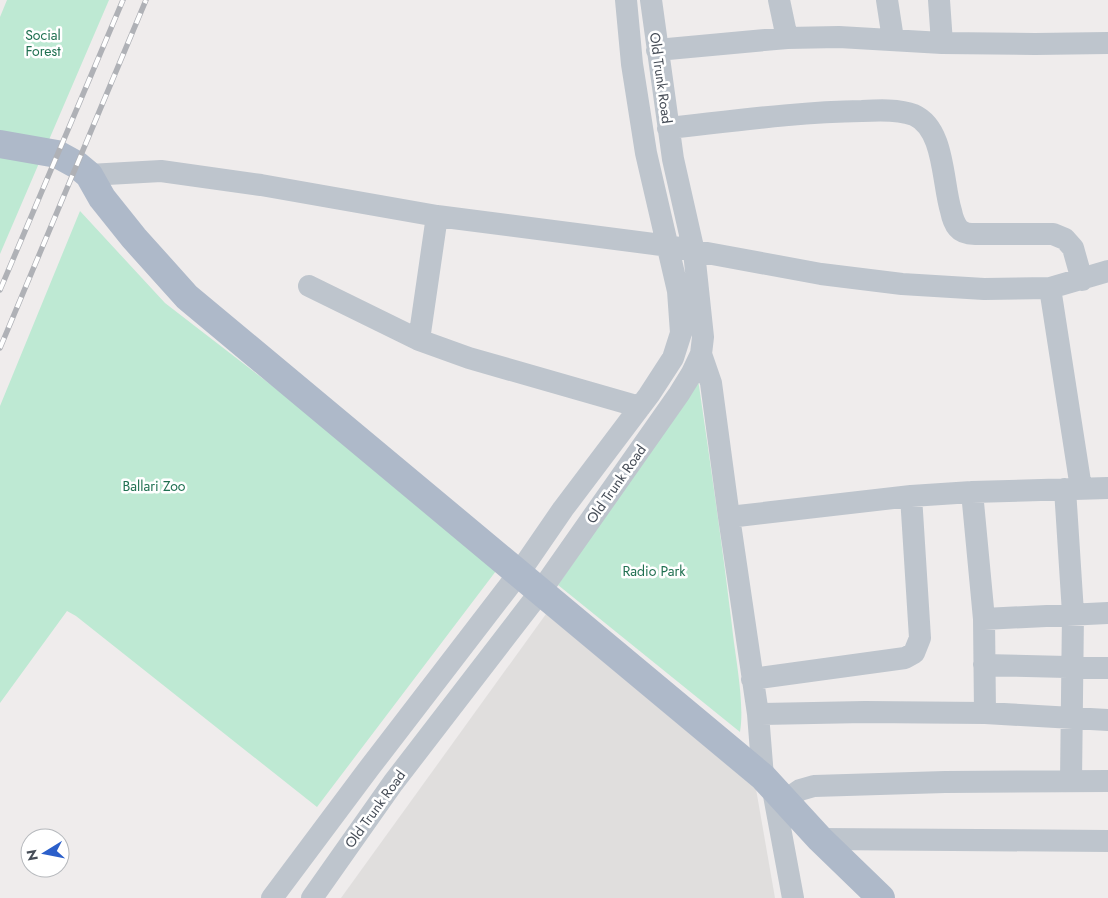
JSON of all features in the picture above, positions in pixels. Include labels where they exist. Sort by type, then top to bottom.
[{"type":"main road","points":[[0,144],[57,154],[90,175],[107,205],[186,297],[520,573],[773,789],[820,839],[881,898]]},
{"type":"street","name":"Old Trunk Road","points":[[272,898],[370,767],[520,573],[563,509],[640,407],[673,358],[681,333],[678,291],[646,153],[637,102],[626,0]]},
{"type":"street","name":"Old Trunk Road","points":[[312,898],[393,784],[540,592],[679,394],[701,354],[703,337],[694,252],[668,128],[651,0]]},
{"type":"street","points":[[779,0],[787,38]]},
{"type":"street","points":[[887,0],[893,39]]},
{"type":"street","points":[[938,0],[942,43]]},
{"type":"street","points":[[657,50],[787,38],[839,37],[942,43],[1108,43]]},
{"type":"street","points":[[668,128],[821,111],[888,110],[913,115],[926,122],[936,138],[949,204],[958,229],[966,233],[975,234],[1053,234],[1065,239],[1073,248],[1082,280]]},
{"type":"street","points":[[90,175],[161,171],[261,185],[437,216],[669,246],[822,274],[902,284],[984,289],[1050,288],[1108,271]]},
{"type":"street","points":[[419,340],[437,216]]},
{"type":"street","points":[[309,286],[419,340],[469,358],[640,407]]},
{"type":"street","points":[[1050,288],[1073,488],[1073,718],[1071,781]]},
{"type":"street","points":[[701,354],[711,383],[752,679],[793,898]]},
{"type":"street","points":[[729,517],[911,496],[972,492],[1108,488]]},
{"type":"street","points":[[972,492],[984,619],[985,713]]},
{"type":"street","points":[[752,679],[905,658],[914,653],[920,638],[911,496]]},
{"type":"street","points":[[984,619],[1073,613],[1108,613]]},
{"type":"street","points":[[984,665],[1108,668]]},
{"type":"street","points":[[758,714],[865,712],[985,713],[1108,720]]},
{"type":"street","points":[[773,789],[800,790],[814,786],[1108,781]]},
{"type":"street","points":[[820,839],[1108,841]]},
{"type":"shaded area","points":[[546,614],[756,789],[775,898],[341,898]]},
{"type":"green space","name":"Social Forest","points":[[7,0],[109,0],[0,254],[0,17]]},
{"type":"green space","name":"Ballari Zoo","points":[[80,211],[165,303],[327,428],[499,567],[317,807],[76,616],[67,611],[0,703],[0,406]]},
{"type":"green space","name":"Radio Park","points":[[698,379],[739,679],[740,732],[558,585]]},
{"type":"railway","points":[[0,290],[123,0]]},
{"type":"railway","points":[[0,348],[146,0]]}]
